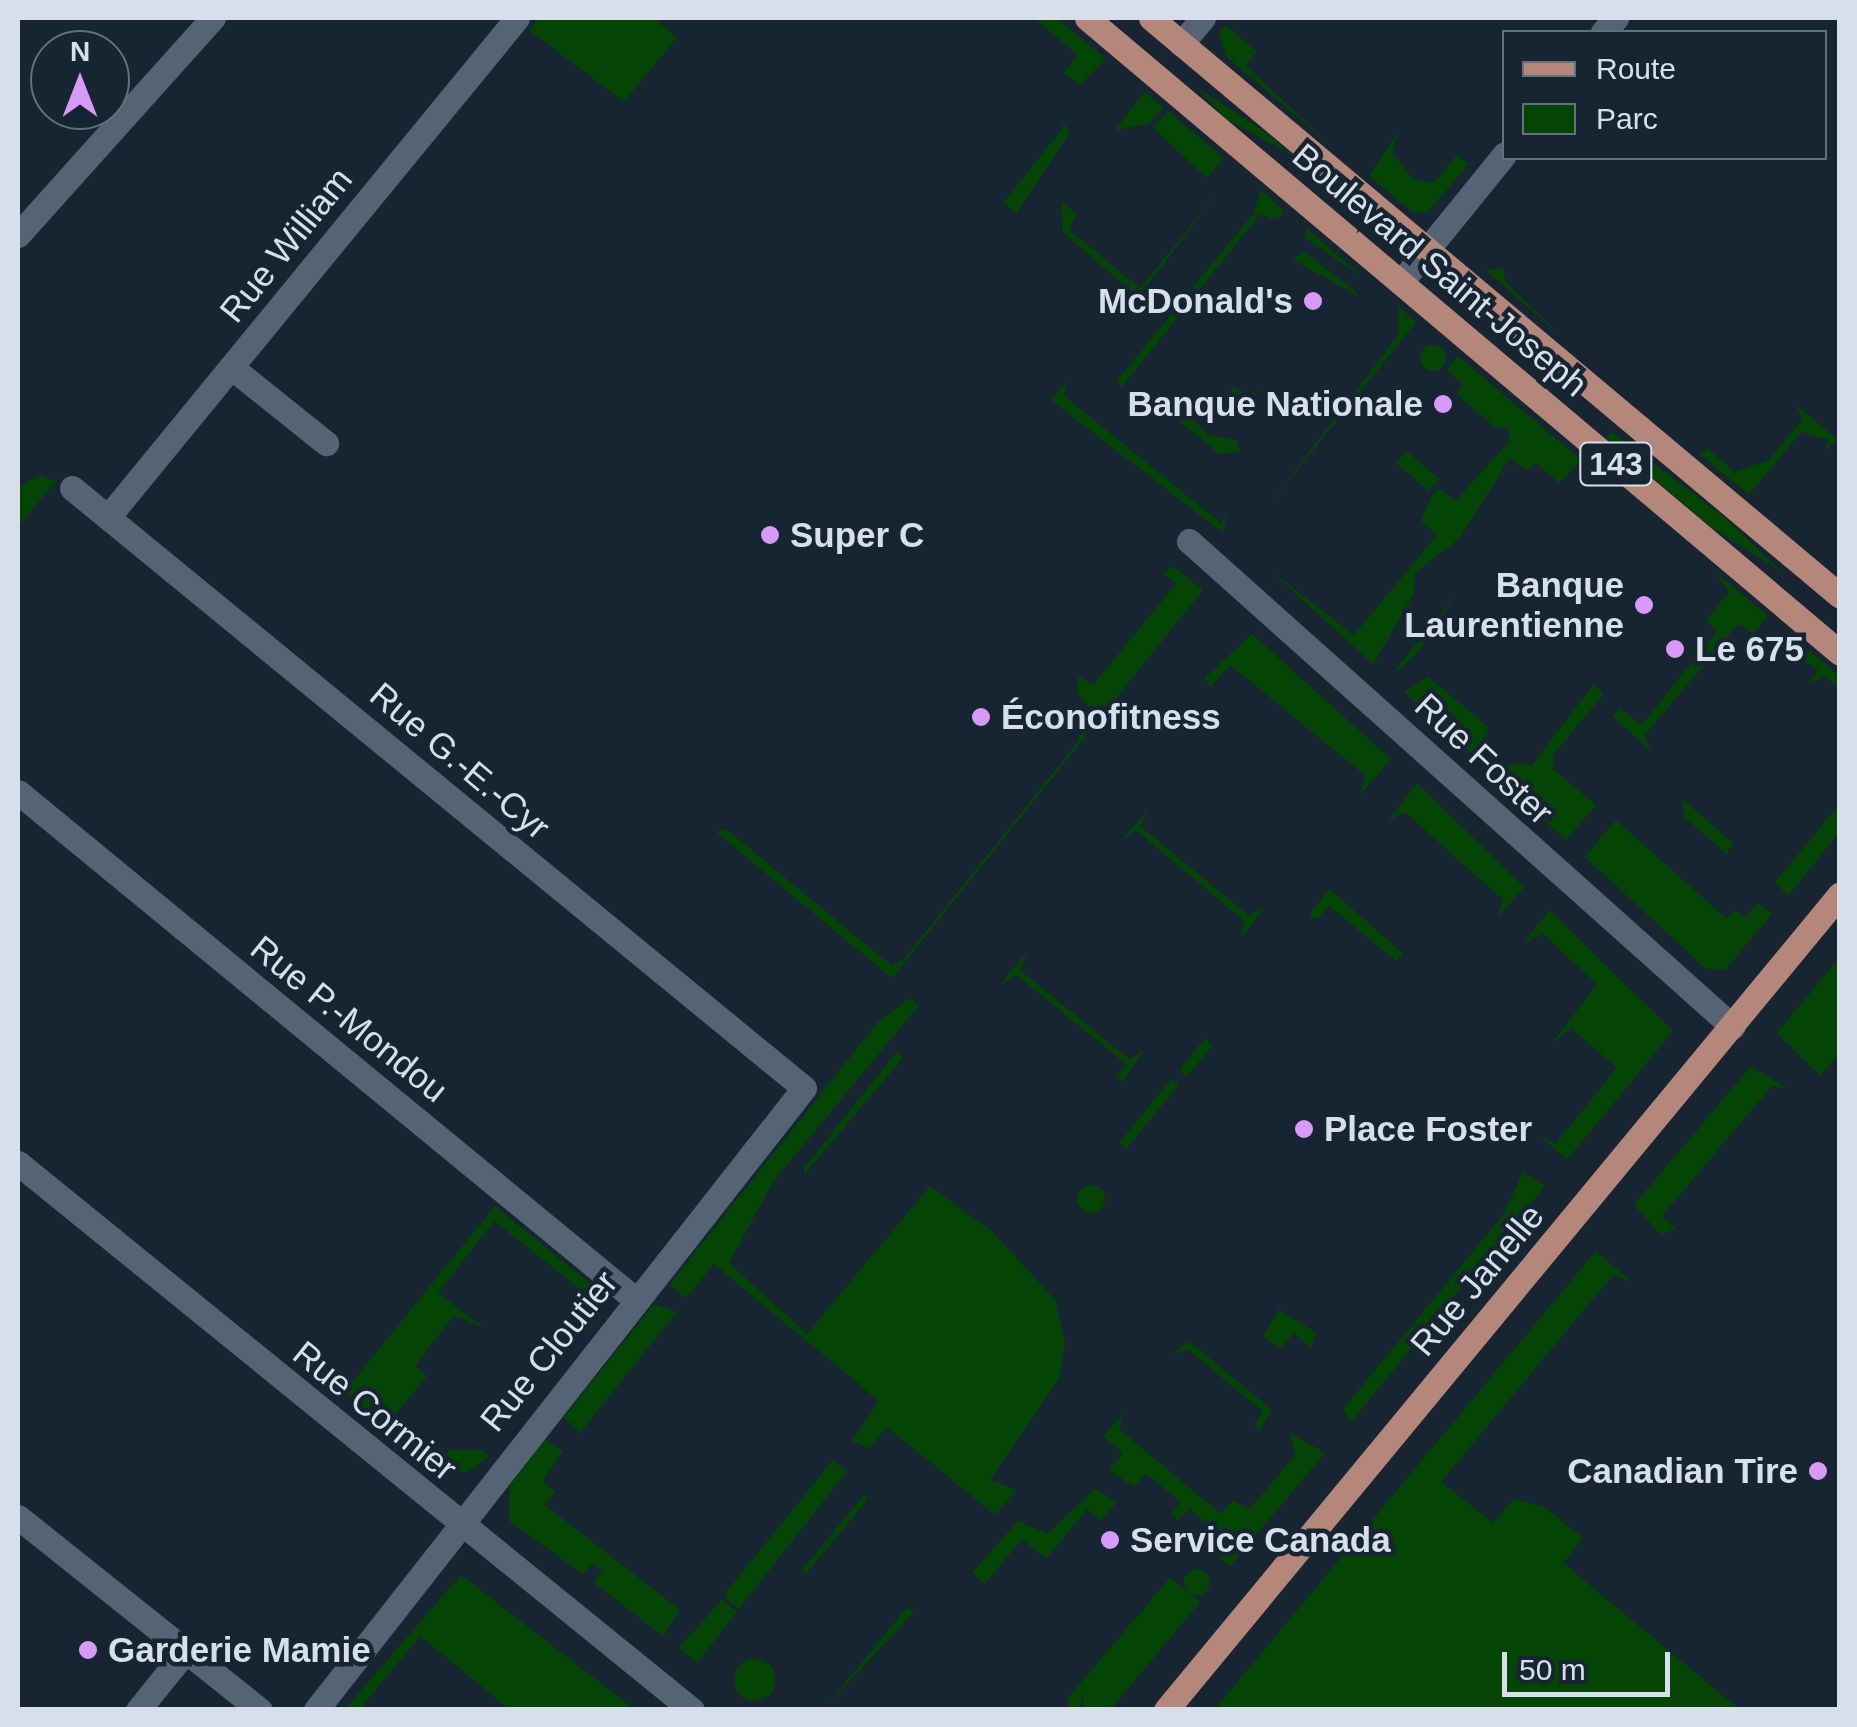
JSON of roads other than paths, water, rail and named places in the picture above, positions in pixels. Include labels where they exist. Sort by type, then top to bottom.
[{"type":"main road","name":"Boulevard Saint-Joseph","points":[[1087,18],[1840,654]]},
{"type":"main road","name":"Boulevard Saint-Joseph","points":[[1150,18],[1840,596]]},
{"type":"main road","name":"Rue Janelle","points":[[1166,1710],[1840,894]]},
{"type":"street","points":[[18,234],[213,18]]},
{"type":"street","name":"Rue William","points":[[108,517],[517,18]]},
{"type":"street","points":[[1181,44],[1203,18]]},
{"type":"street","points":[[1401,282],[1502,157]]},
{"type":"street","points":[[232,367],[326,443]]},
{"type":"street","name":"Rue G.-E.-Cyr","points":[[72,488],[804,1088]]},
{"type":"street","name":"Rue Foster","points":[[1189,541],[1733,1027]]},
{"type":"street","name":"Rue P.-Mondou","points":[[18,792],[636,1300]]},
{"type":"street","name":"Rue Cloutier","points":[[316,1710],[804,1088]]},
{"type":"street","name":"Rue Cormier","points":[[18,1163],[692,1710]]},
{"type":"street","points":[[18,1517],[260,1710]]},
{"type":"street","points":[[138,1710],[186,1652]]},
{"type":"place","name":"McDonald's","points":[[1313,301]]},
{"type":"place","name":"Banque Nationale","points":[[1443,404]]},
{"type":"place","name":"Super C","points":[[770,535]]},
{"type":"place","name":"Banque Laurentienne","points":[[1644,605]]},
{"type":"place","name":"Le 675","points":[[1675,649]]},
{"type":"place","name":"Éconofitness","points":[[981,717]]},
{"type":"place","name":"Place Foster","points":[[1304,1129]]},
{"type":"place","name":"Canadian Tire","points":[[1818,1471]]},
{"type":"place","name":"Service Canada","points":[[1110,1540]]},
{"type":"place","name":"Garderie Mamie","points":[[88,1650]]}]
